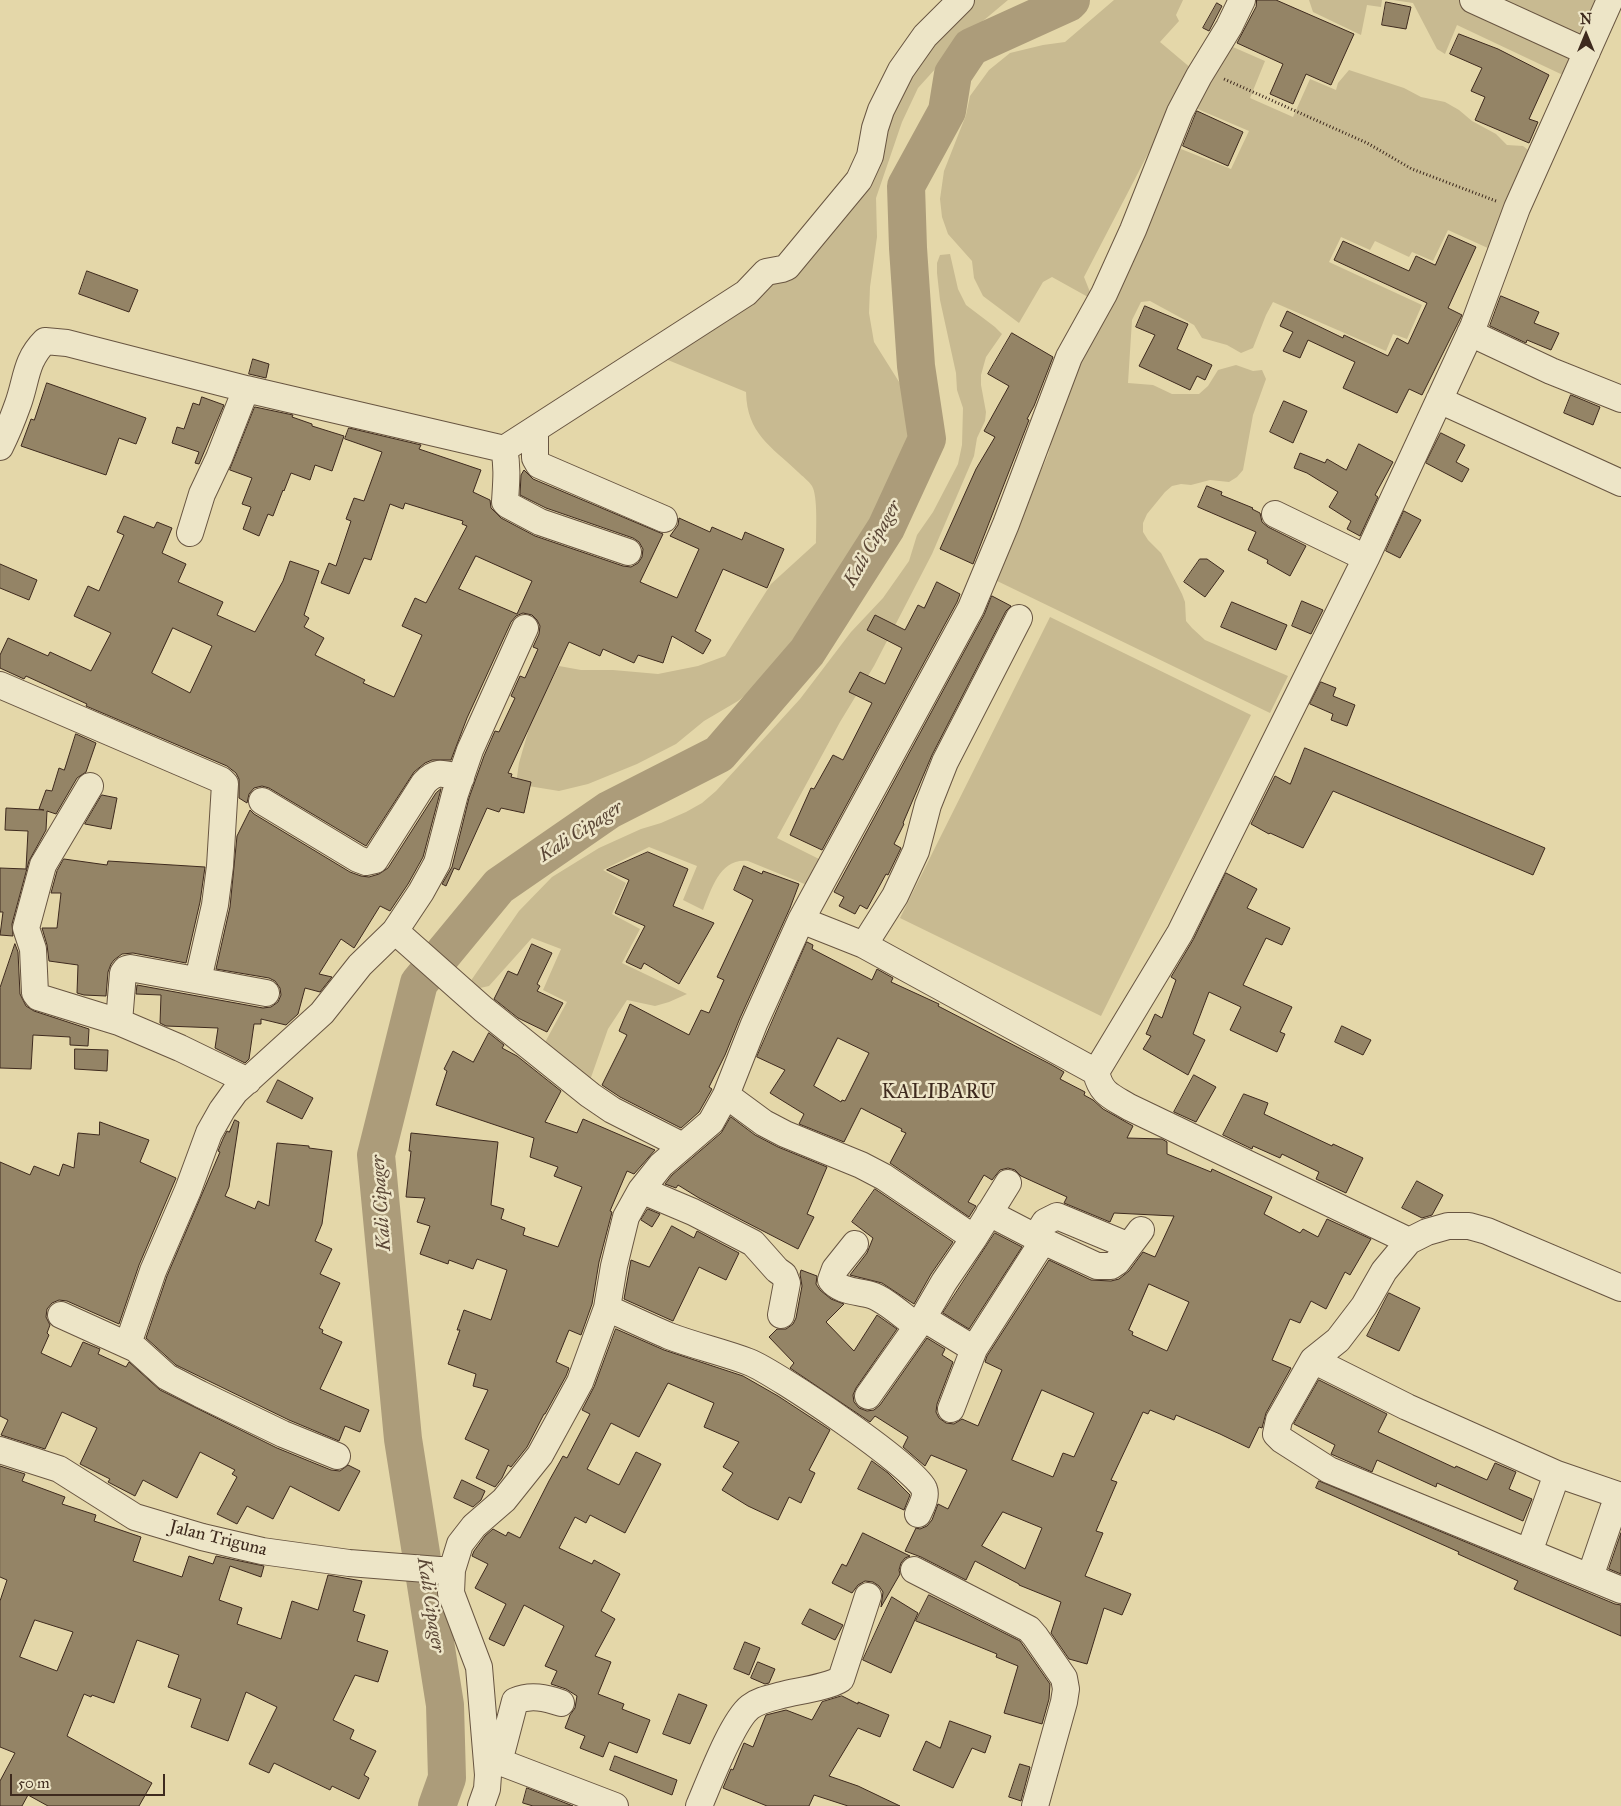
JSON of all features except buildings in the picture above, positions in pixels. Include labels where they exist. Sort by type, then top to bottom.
[{"type":"street","points":[[0,447],[18,403],[30,360],[45,341],[67,343],[246,389],[504,449],[746,293],[774,271],[787,267],[859,180],[870,156],[875,128],[881,110],[901,70],[925,36],[961,0]]},
{"type":"street","points":[[615,1806],[493,1760],[484,1738],[479,1667],[451,1593],[446,1570],[460,1544],[474,1526],[504,1500],[540,1455],[580,1382],[606,1308],[626,1218],[641,1190],[661,1165],[711,1122],[726,1095],[754,1024],[801,920],[971,608],[1006,524],[1069,357],[1104,294],[1133,230],[1180,112],[1229,27],[1242,0]]},
{"type":"street","points":[[1473,0],[1587,52]]},
{"type":"street","points":[[1096,1072],[1180,933],[1366,558],[1470,333],[1514,217],[1610,0]]},
{"type":"street","points":[[1470,333],[1551,371],[1621,399]]},
{"type":"street","points":[[190,533],[202,494],[246,389]]},
{"type":"street","points":[[1439,400],[1621,483]]},
{"type":"street","points":[[534,430],[535,458],[539,465],[664,519]]},
{"type":"street","points":[[504,449],[507,486],[505,502],[508,505],[540,522],[628,552]]},
{"type":"street","points":[[1275,514],[1366,558]]},
{"type":"street","points":[[864,945],[895,896],[916,851],[928,805],[945,762],[1019,618]]},
{"type":"street","points":[[128,1344],[153,1271],[188,1190],[209,1132],[222,1110],[235,1092],[322,1013],[360,965],[396,931],[421,892],[437,863],[460,778],[470,750],[525,628]]},
{"type":"street","points":[[0,685],[221,780],[224,784],[220,866],[215,905],[198,980]]},
{"type":"street","points":[[262,801],[358,859],[371,862],[375,860],[424,783],[431,776],[440,773],[460,778]]},
{"type":"street","points":[[90,786],[43,865],[39,875],[26,928],[33,949],[33,986],[35,993],[38,997],[119,1022],[180,1048],[248,1082]]},
{"type":"street","points":[[801,920],[864,945],[1096,1072],[1100,1086],[1107,1094],[1129,1107],[1409,1241]]},
{"type":"street","points":[[396,931],[464,992],[590,1095],[612,1110],[683,1146]]},
{"type":"street","points":[[119,1022],[123,973],[126,969],[130,968],[266,993]]},
{"type":"street","points":[[726,1095],[778,1131],[861,1165],[884,1177],[974,1238]]},
{"type":"street","points":[[868,1396],[920,1322],[1008,1182]]},
{"type":"street","points":[[641,1190],[693,1212],[754,1242],[777,1270],[784,1275],[787,1283],[780,1315]]},
{"type":"street","points":[[989,1213],[1039,1240]]},
{"type":"street","points":[[952,1409],[974,1349],[1039,1240],[1045,1222],[1057,1216],[1135,1238]]},
{"type":"street","points":[[1621,1288],[1514,1242],[1469,1226],[1448,1226],[1427,1232],[1409,1241],[1384,1271],[1364,1306],[1338,1340],[1313,1360],[1279,1420],[1276,1434],[1329,1470],[1621,1590]]},
{"type":"street","points":[[855,1244],[835,1268],[831,1280],[834,1284],[853,1293],[875,1297],[974,1349]]},
{"type":"street","points":[[606,1308],[670,1336],[750,1362],[802,1393],[895,1460],[920,1482],[925,1496],[918,1514]]},
{"type":"street","points":[[61,1315],[128,1344],[145,1356],[167,1377],[283,1434],[337,1456]]},
{"type":"street","points":[[1313,1360],[1407,1407],[1557,1474],[1620,1496],[1590,1577]]},
{"type":"street","name":"Jalan Triguna","points":[[0,1450],[59,1469],[135,1517],[202,1537],[262,1551],[348,1563],[446,1570]]},
{"type":"street","points":[[1529,1552],[1557,1474]]},
{"type":"street","points":[[914,1570],[1029,1629],[1064,1678],[1066,1689],[1064,1702],[1035,1806]]},
{"type":"street","points":[[699,1806],[740,1716],[750,1707],[761,1700],[829,1685],[841,1679],[868,1596]]},
{"type":"street","points":[[481,1806],[487,1789],[493,1760],[515,1701],[525,1697],[546,1698],[561,1703]]},
{"type":"path","points":[[1203,70],[1367,143],[1412,169],[1494,199],[1514,217]]},
{"type":"shaded area","points":[[973,0],[1008,0],[965,36],[918,88],[902,122],[876,198],[877,237],[870,287],[869,313],[874,342],[901,385],[914,426],[907,460],[882,511],[847,568],[760,683],[738,701],[704,721],[676,744],[637,764],[588,784],[559,791],[516,784],[519,763],[532,718],[559,666],[581,670],[613,670],[658,674],[698,666],[725,656],[771,584],[816,543],[816,505],[812,486],[762,438],[751,419],[747,406],[746,392],[663,358],[757,296],[885,122],[921,55]]},
{"type":"shaded area","points":[[1114,0],[1183,0],[1176,15],[1179,21],[1160,42],[1192,69],[1084,277],[1090,292],[1088,297],[1052,277],[1043,282],[1019,323],[983,296],[974,278],[972,261],[948,234],[942,217],[940,199],[944,171],[966,115],[970,96],[989,70],[1010,53],[1065,42]]},
{"type":"shaded area","points":[[1309,0],[1382,0],[1381,7],[1367,5],[1361,35],[1313,12]]},
{"type":"shaded area","points":[[1393,0],[1464,0],[1574,55],[1565,76],[1457,25],[1445,54],[1437,49],[1413,3]]},
{"type":"shaded area","points":[[1490,0],[1595,0],[1600,3],[1584,42]]},
{"type":"shaded area","points":[[1226,44],[1265,61],[1250,98],[1293,117],[1310,79],[1336,90],[1338,83],[1349,70],[1404,88],[1421,97],[1445,102],[1459,110],[1472,121],[1496,134],[1507,145],[1523,146],[1532,153],[1490,249],[1448,230],[1433,261],[1412,252],[1409,257],[1375,241],[1370,250],[1341,237],[1329,262],[1422,305],[1407,339],[1393,334],[1386,351],[1273,302],[1253,348],[1241,353],[1227,345],[1202,338],[1194,325],[1150,301],[1141,302],[1132,320],[1128,383],[1153,385],[1172,394],[1199,394],[1208,386],[1218,370],[1236,365],[1253,371],[1262,370],[1266,379],[1253,415],[1243,470],[1229,482],[1210,480],[1191,485],[1181,484],[1172,486],[1147,514],[1143,523],[1143,532],[1161,553],[1182,594],[1185,602],[1186,621],[1192,628],[1205,640],[1288,676],[1270,713],[993,579],[1048,455],[1069,377],[1176,147],[1231,169],[1249,131],[1193,107]]},
{"type":"shaded area","points":[[950,254],[958,289],[966,305],[1002,334],[986,357],[981,375],[986,412],[985,421],[977,438],[974,456],[932,554],[874,666],[840,722],[777,838],[819,859],[807,885],[748,861],[738,861],[730,864],[718,876],[703,910],[683,900],[697,866],[649,847],[603,870],[626,883],[612,914],[640,929],[622,963],[687,994],[655,1006],[627,1000],[608,1029],[588,1086],[543,1046],[567,1002],[543,990],[561,949],[532,938],[489,986],[471,990],[470,982],[519,911],[552,877],[599,848],[686,812],[702,803],[716,791],[800,699],[851,632],[883,598],[909,561],[917,535],[933,512],[958,464],[962,445],[963,408],[957,390],[956,373],[940,300],[937,273],[937,263],[940,255]]},
{"type":"shaded area","points":[[1050,617],[1251,715],[1101,1016],[900,918]]},
{"type":"waterway","name":"Kali Cipager","points":[[437,1806],[447,1778],[445,1705],[403,1439],[376,1155],[419,983],[499,886],[609,810],[719,754],[807,652],[886,528],[927,439],[916,366],[906,186],[947,111],[953,74],[971,47],[1071,0]]},
{"type":"district","name":"KALIBARU","points":[[939,1093]]}]
